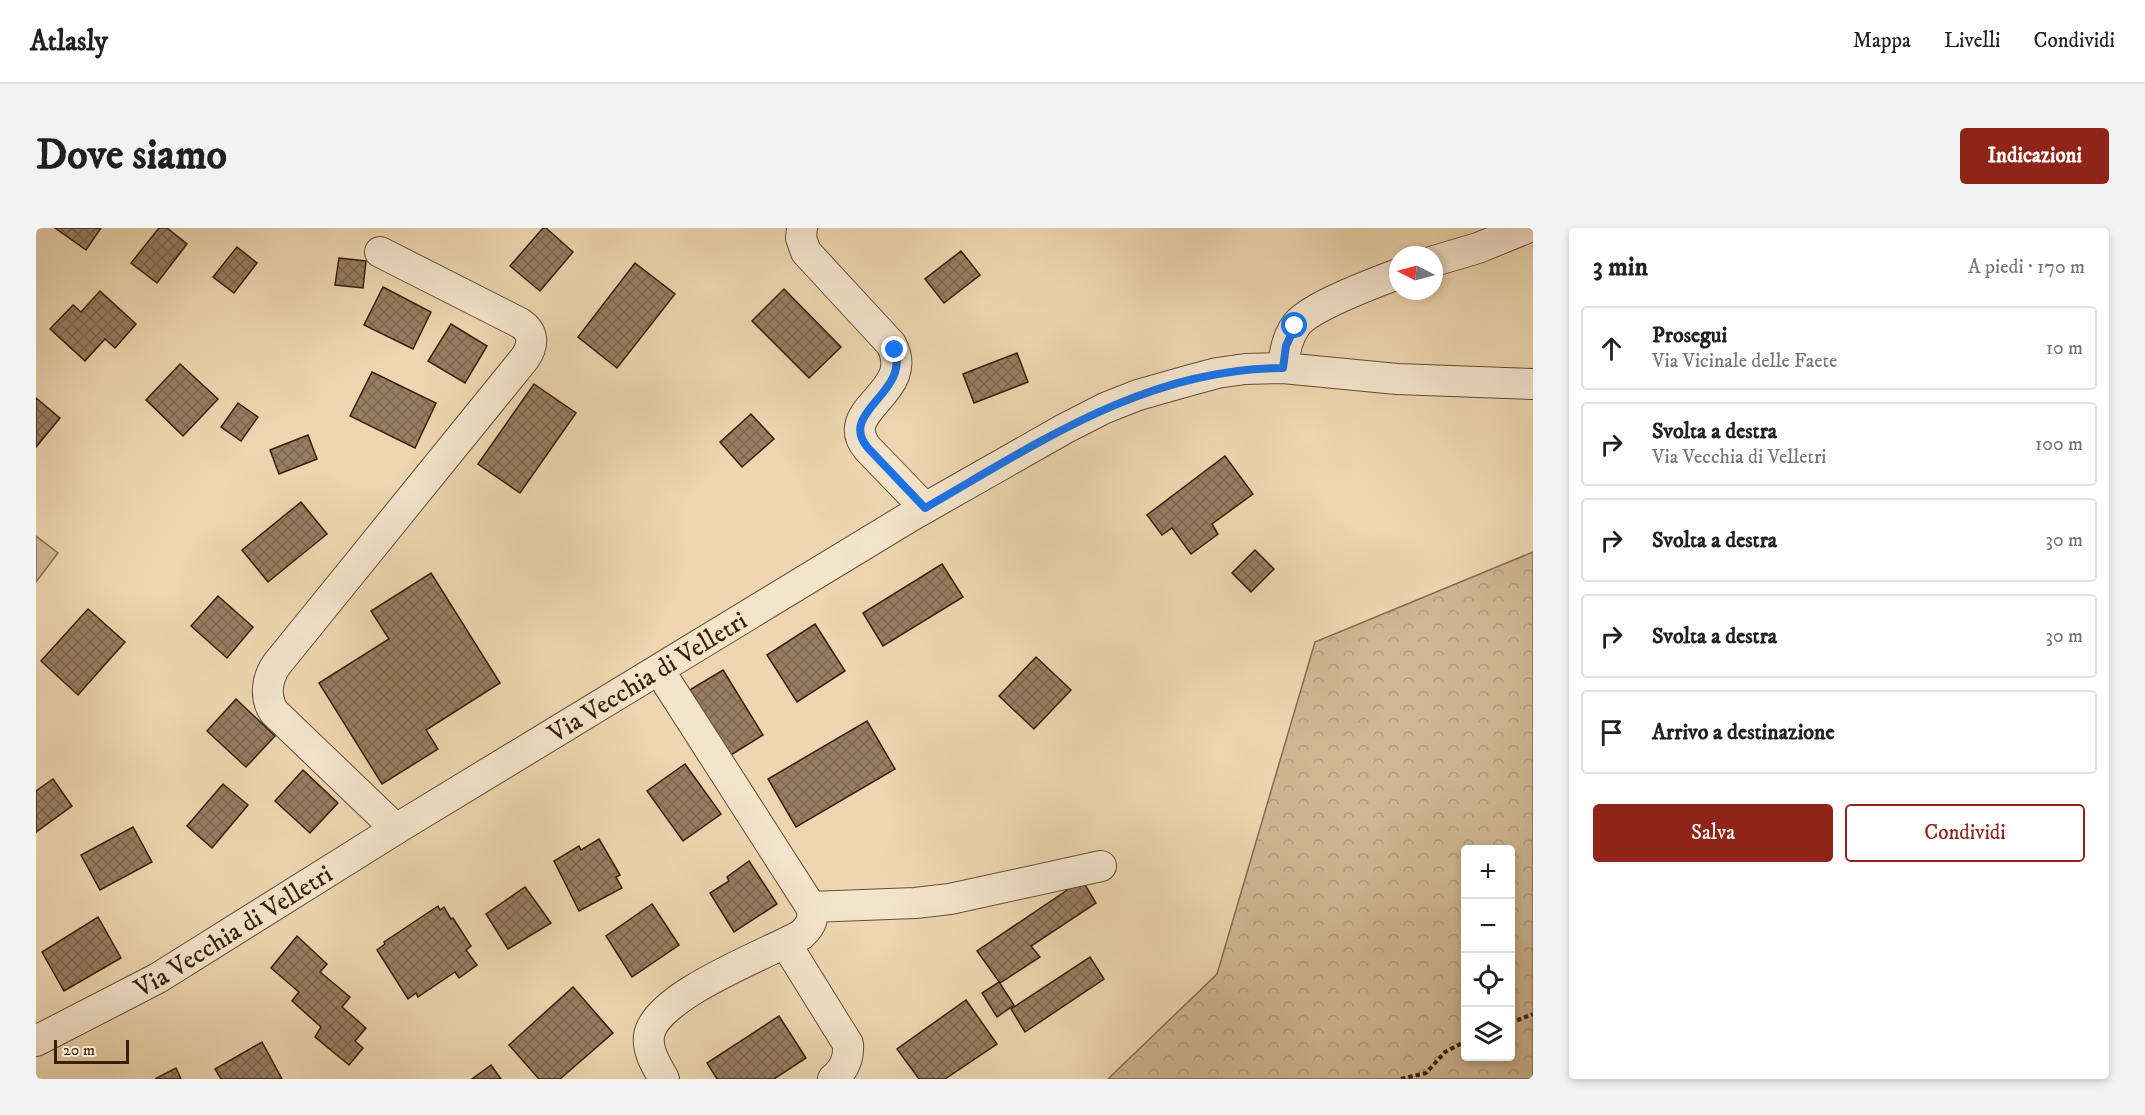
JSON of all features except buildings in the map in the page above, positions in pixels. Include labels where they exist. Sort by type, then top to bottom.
[{"type":"street","points":[[802,228],[802,245],[809,256],[895,350],[898,366],[896,374],[892,383],[863,417],[861,438],[925,508]]},
{"type":"street","points":[[1443,258],[1479,248],[1527,228]]},
{"type":"street","points":[[380,252],[520,323],[530,331],[532,338],[525,358],[276,664],[270,675],[268,699],[274,712],[396,829]]},
{"type":"street","points":[[1283,368],[1290,336],[1295,326],[1308,314],[1389,278]]},
{"type":"street","name":"Via Vecchia di Velletri","points":[[36,1041],[158,978],[396,829],[925,508],[1064,429],[1122,401],[1218,373],[1245,369],[1283,368],[1397,379],[1533,384]]},
{"type":"street","points":[[659,670],[811,906],[813,913],[811,924],[801,935],[704,983],[662,1011],[652,1025],[649,1041],[653,1058],[664,1079]]},
{"type":"street","points":[[811,906],[915,903],[950,899],[1101,866]]},
{"type":"street","points":[[786,944],[848,1044],[848,1059],[833,1079]]},
{"type":"path","points":[[1515,1021],[1533,1014]]},
{"type":"path","points":[[1401,1079],[1426,1073],[1445,1052],[1461,1044]]},
{"type":"green space","points":[[36,536],[58,553],[36,582]]},
{"type":"green space","points":[[1533,552],[1533,1079],[1108,1079],[1217,974],[1315,642]]},
{"type":"route","points":[[895,350],[898,366],[896,374],[892,383],[863,417],[861,438],[864,444],[925,508],[1064,429],[1122,401],[1218,373],[1245,369],[1283,368],[1286,346],[1295,326]]}]
